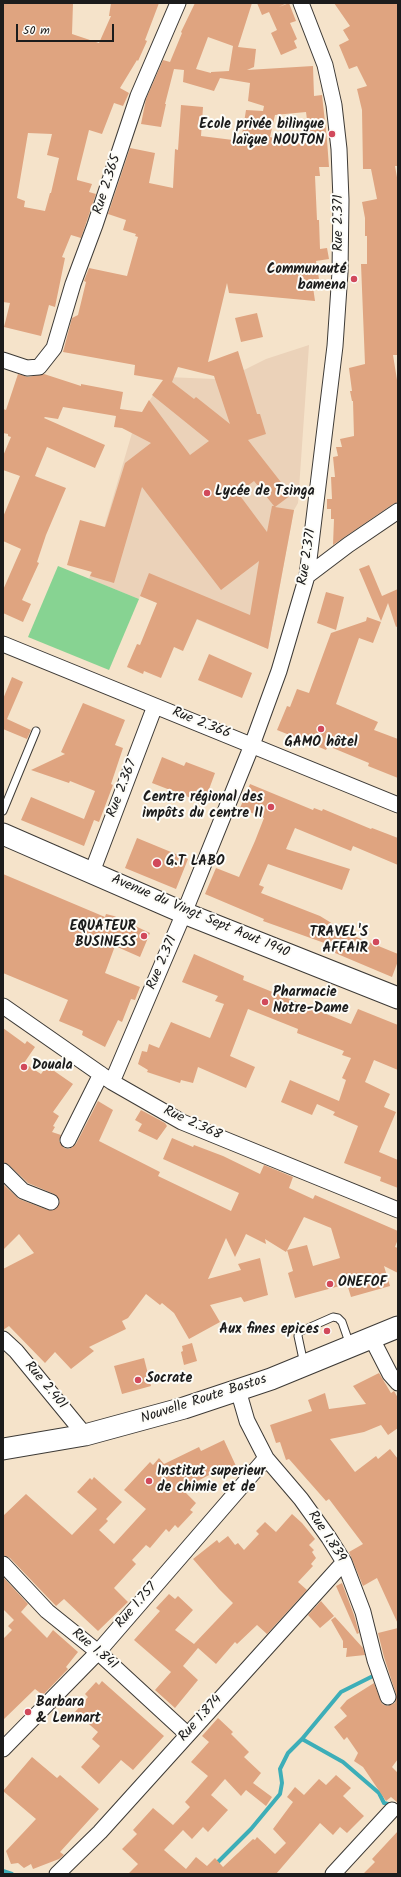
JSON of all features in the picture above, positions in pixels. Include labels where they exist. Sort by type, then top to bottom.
[{"type":"main road","name":"Avenue du Vingt Sept Aout 1940","points":[[3,834],[184,913],[398,998]]},
{"type":"main road","name":"Nouvelle Route Bastos","points":[[3,1449],[85,1435],[146,1419],[238,1390],[305,1366],[398,1327]]},
{"type":"street","name":"Rue 2.365","points":[[3,360],[27,368],[39,367],[54,348],[72,284],[95,225],[138,96],[178,3]]},
{"type":"street","name":"Rue 2.371","points":[[68,1140],[106,1078],[184,913],[252,745],[280,671],[307,576],[335,346],[340,272],[341,200],[339,149],[334,105],[325,65],[302,3]]},
{"type":"street","points":[[307,576],[348,545],[398,511]]},
{"type":"street","name":"Rue 2.366","points":[[3,644],[62,673],[155,706],[398,805]]},
{"type":"street","name":"Rue 2.367","points":[[92,872],[155,706]]},
{"type":"street","name":"Rue 2.368","points":[[3,1006],[106,1078],[182,1122],[398,1210]]},
{"type":"street","points":[[3,1171],[23,1192],[51,1202]]},
{"type":"street","name":"Rue 2.401","points":[[3,1339],[21,1357],[85,1435]]},
{"type":"street","points":[[372,1339],[390,1374],[398,1383]]},
{"type":"street","name":"Rue 1.839","points":[[238,1390],[248,1421],[266,1458],[301,1499],[344,1562],[358,1600],[375,1660],[388,1697]]},
{"type":"street","name":"Rue 1.757","points":[[3,1749],[98,1652],[266,1458]]},
{"type":"street","name":"Rue 1.874","points":[[57,1874],[100,1832],[344,1562]]},
{"type":"street","name":"Rue 1.841","points":[[3,1564],[46,1611],[98,1652],[187,1734]]},
{"type":"street","points":[[340,1872],[392,1810]]},
{"type":"lane","points":[[3,810],[36,731]]},
{"type":"lane","points":[[305,1366],[298,1336],[299,1332],[333,1317],[338,1318],[342,1322],[351,1348]]},
{"type":"shaded area","name":"Lycée de Tsinga","points":[[309,345],[298,503],[294,510],[268,649],[140,596],[139,599],[89,579],[132,433],[147,404],[166,377],[215,379],[244,370],[266,359]]},
{"type":"green space","points":[[58,566],[139,599],[109,670],[28,637]]},
{"type":"building","points":[[3,3],[73,3],[72,34],[99,43],[111,16],[109,16],[111,3],[159,3],[145,40],[147,41],[138,61],[137,60],[120,88],[129,93],[123,106],[114,103],[102,134],[89,130],[77,180],[92,184],[89,192],[96,194],[81,238],[71,235],[62,257],[65,258],[55,307],[49,305],[41,336],[4,327],[10,303],[3,302]],"holes":[[[28,133],[52,134],[47,155],[59,158],[51,193],[45,211],[24,207],[25,201],[17,198]]]},
{"type":"building","points":[[195,3],[252,3],[238,47],[256,49],[254,67],[247,70],[313,66],[314,96],[322,95],[329,167],[319,167],[320,176],[315,176],[317,220],[319,220],[320,249],[327,248],[329,259],[316,261],[319,279],[312,280],[315,301],[229,293],[227,283],[208,362],[238,351],[257,414],[260,414],[266,434],[248,440],[291,495],[275,507],[294,510],[268,649],[197,619],[183,651],[174,647],[161,678],[144,671],[143,674],[127,667],[137,644],[140,645],[157,603],[140,596],[149,573],[250,615],[259,561],[221,590],[142,487],[114,583],[90,576],[92,572],[67,565],[80,520],[105,527],[125,463],[151,443],[122,428],[114,427],[116,416],[63,407],[58,419],[44,418],[105,445],[95,468],[47,447],[35,476],[66,488],[46,535],[37,562],[39,563],[22,600],[31,604],[23,622],[3,613],[3,590],[21,549],[3,541],[3,517],[20,476],[3,470],[3,456],[11,437],[8,436],[8,434],[3,433],[3,409],[6,410],[18,374],[28,377],[44,374],[81,386],[81,384],[123,392],[120,409],[142,412],[149,400],[190,455],[209,441],[152,395],[163,380],[134,375],[135,365],[63,352],[72,318],[78,315],[86,282],[84,281],[89,268],[127,276],[138,237],[135,236],[136,234],[123,230],[126,220],[108,214],[130,148],[155,153],[149,183],[173,188],[175,149],[178,150],[181,105],[203,107],[201,136],[241,141],[246,110],[263,111],[264,106],[248,101],[250,83],[220,78],[214,91],[183,82],[184,70],[174,69],[161,127],[141,124],[146,99],[163,60],[170,62],[182,33],[181,32]],"holes":[[[208,37],[233,46],[229,71],[211,73],[196,69]],[[306,112],[310,143],[273,143],[274,138],[270,137],[275,115]],[[178,367],[214,376],[230,424],[196,397],[194,399],[172,382]],[[254,481],[274,506],[272,506],[267,532],[238,493]]]},
{"type":"building","points":[[257,3],[287,3],[279,7],[289,3],[296,21],[290,23],[297,39],[294,41],[297,48],[281,55],[271,33],[277,30],[269,12],[262,15]]},
{"type":"building","points":[[334,3],[398,3],[398,166],[395,166],[398,183],[398,355],[393,355],[398,386],[398,502],[333,545],[334,519],[331,519],[331,509],[327,509],[327,499],[332,499],[331,477],[335,477],[333,457],[338,456],[336,447],[342,447],[340,439],[354,436],[353,401],[350,391],[352,391],[349,368],[365,364],[361,264],[367,264],[367,236],[365,236],[365,218],[362,202],[377,199],[371,169],[363,169],[362,110],[357,89],[367,86],[357,66],[349,69],[339,45],[349,40],[343,30],[350,26]]},
{"type":"building","points":[[257,313],[263,337],[241,342],[235,318]]},
{"type":"building","points":[[369,565],[382,596],[398,589],[398,626],[396,627],[388,603],[381,621],[359,569]]},
{"type":"building","points":[[326,592],[344,597],[336,630],[317,623]]},
{"type":"building","points":[[367,617],[381,622],[373,643],[359,638],[336,704],[378,722],[374,730],[398,739],[398,778],[368,766],[369,763],[328,746],[326,750],[307,742],[305,746],[295,742],[297,738],[277,730],[287,706],[290,707],[297,689],[309,693],[331,633],[366,621]]},
{"type":"building","points":[[209,654],[252,673],[242,698],[198,680]]},
{"type":"building","points":[[12,677],[23,682],[7,719],[31,730],[27,739],[3,729],[3,699]]},
{"type":"building","points":[[83,703],[125,720],[115,745],[123,748],[111,784],[113,785],[99,822],[94,820],[84,846],[21,820],[31,797],[84,819],[95,791],[70,781],[69,783],[31,770],[65,754],[61,752]]},
{"type":"building","points":[[162,757],[184,766],[186,762],[215,773],[204,803],[152,783]]},
{"type":"building","points":[[250,784],[313,810],[314,808],[322,811],[323,809],[371,829],[372,828],[398,838],[398,865],[353,846],[351,851],[295,828],[286,849],[350,869],[342,890],[268,864],[259,885],[264,887],[261,893],[320,916],[333,924],[332,927],[398,954],[398,961],[392,977],[328,950],[330,945],[263,921],[264,919],[205,894],[216,868],[239,877],[255,841],[264,818],[240,808]]},
{"type":"building","name":"G.T LABO","points":[[137,838],[188,859],[176,889],[125,868]]},
{"type":"building","points":[[3,874],[105,917],[106,914],[114,916],[150,933],[140,957],[115,946],[105,973],[140,987],[135,1000],[131,999],[122,1022],[118,1020],[105,1047],[82,1035],[83,1031],[59,1021],[68,1000],[3,973]]},
{"type":"building","points":[[194,954],[244,976],[243,980],[351,1024],[358,1009],[398,1025],[398,1070],[374,1060],[365,1082],[390,1094],[384,1107],[396,1112],[379,1152],[398,1160],[398,1188],[380,1181],[381,1177],[344,1163],[358,1126],[333,1115],[335,1112],[317,1104],[312,1115],[281,1102],[290,1080],[339,1101],[346,1080],[342,1078],[351,1058],[342,1055],[344,1051],[297,1033],[298,1029],[248,1009],[230,1056],[255,1067],[246,1088],[198,1067],[193,1083],[181,1080],[180,1083],[147,1072],[148,1070],[138,1064],[142,1051],[147,1052],[149,1044],[159,1048],[171,1022],[210,1038],[224,1004],[215,1001],[218,996],[182,982]]},
{"type":"building","points":[[3,1028],[25,1044],[27,1041],[35,1047],[24,1063],[41,1074],[47,1066],[73,1084],[53,1112],[59,1116],[53,1126],[55,1127],[52,1132],[61,1135],[59,1141],[64,1148],[69,1149],[76,1144],[98,1101],[113,1110],[99,1141],[160,1172],[158,1176],[231,1211],[239,1193],[163,1159],[172,1138],[193,1147],[194,1145],[223,1156],[260,1174],[264,1165],[293,1177],[289,1188],[313,1199],[315,1195],[398,1231],[398,1239],[395,1247],[398,1248],[398,1273],[384,1266],[390,1286],[351,1297],[347,1284],[295,1298],[288,1273],[293,1271],[287,1250],[286,1252],[265,1239],[266,1244],[246,1234],[235,1257],[226,1238],[208,1279],[241,1270],[238,1264],[260,1258],[268,1295],[244,1302],[241,1297],[210,1305],[220,1322],[189,1339],[174,1313],[162,1303],[160,1305],[146,1294],[128,1318],[122,1321],[126,1329],[89,1347],[94,1351],[71,1369],[55,1352],[45,1363],[9,1326],[3,1330],[3,1269],[34,1253],[19,1234],[3,1250],[3,1184],[19,1199],[48,1210],[56,1209],[60,1201],[54,1194],[28,1183],[9,1165],[3,1162]],"holes":[[[304,1217],[331,1228],[340,1258],[313,1266],[307,1245],[287,1250]]]},
{"type":"building","points":[[141,1110],[165,1123],[167,1126],[157,1140],[138,1131],[142,1124],[135,1120]]},
{"type":"building","points":[[192,1343],[197,1361],[184,1365],[181,1352],[183,1351],[182,1346]]},
{"type":"building","points":[[144,1358],[151,1386],[122,1394],[114,1366]]},
{"type":"building","points":[[379,1373],[391,1393],[394,1391],[398,1398],[398,1428],[388,1435],[381,1425],[364,1432],[330,1439],[355,1472],[376,1456],[378,1459],[390,1449],[398,1459],[398,1624],[377,1578],[363,1586],[349,1552],[363,1544],[329,1499],[326,1501],[289,1459],[286,1460],[280,1442],[276,1443],[270,1425],[312,1411],[308,1400],[325,1393],[329,1409],[366,1404],[353,1386]]},
{"type":"building","points":[[224,1440],[236,1466],[215,1476],[213,1473],[182,1489],[196,1503],[190,1510],[193,1512],[178,1528],[175,1525],[169,1532],[166,1529],[150,1548],[146,1545],[132,1560],[136,1564],[114,1588],[128,1602],[98,1631],[64,1599],[56,1606],[10,1558],[3,1555],[3,1516],[26,1494],[72,1535],[97,1509],[77,1492],[90,1478],[92,1480],[94,1477],[122,1502],[106,1519],[108,1521],[99,1530],[114,1544],[146,1509],[124,1490],[150,1462],[153,1465],[159,1458],[164,1464],[199,1447],[201,1451]]},
{"type":"building","points":[[292,1514],[302,1523],[315,1539],[309,1545],[314,1550],[312,1552],[316,1558],[311,1564],[313,1566],[298,1582],[307,1590],[267,1634],[257,1625],[237,1644],[235,1642],[216,1664],[198,1648],[183,1666],[198,1680],[175,1708],[155,1690],[171,1672],[134,1640],[160,1611],[156,1608],[169,1594],[175,1599],[178,1596],[193,1610],[175,1630],[194,1644],[233,1603],[193,1559],[217,1540],[219,1543],[228,1536],[235,1545],[238,1543],[244,1550],[259,1534],[256,1531],[265,1522],[276,1532]]},
{"type":"building","points":[[3,1577],[28,1604],[21,1612],[47,1638],[53,1630],[78,1652],[66,1667],[68,1669],[43,1695],[35,1689],[3,1720],[3,1639],[12,1630],[8,1626],[14,1620],[3,1609]]},
{"type":"building","points":[[342,1583],[354,1615],[359,1633],[357,1634],[336,1586]]},
{"type":"building","points":[[321,1601],[334,1616],[320,1628],[308,1615]]},
{"type":"building","points":[[335,1617],[363,1648],[365,1655],[346,1657],[347,1648],[343,1648],[343,1641],[331,1620]]},
{"type":"building","points":[[398,1628],[398,1759],[392,1767],[398,1773],[398,1803],[391,1797],[386,1801],[363,1767],[354,1761],[358,1753],[347,1737],[344,1740],[334,1727],[347,1716],[340,1708],[347,1700],[374,1683],[382,1704],[387,1706],[395,1703],[396,1694],[378,1633]]},
{"type":"building","points":[[102,1681],[164,1736],[133,1770],[121,1760],[99,1784],[81,1767],[100,1746],[92,1739],[98,1732],[75,1712],[88,1697],[85,1694],[96,1682],[99,1685]]},
{"type":"building","points":[[218,1718],[233,1732],[231,1734],[249,1752],[244,1757],[261,1773],[253,1783],[272,1797],[266,1806],[246,1790],[241,1796],[225,1779],[211,1795],[228,1810],[208,1832],[203,1827],[192,1839],[183,1830],[164,1850],[186,1869],[196,1857],[207,1866],[215,1858],[223,1867],[257,1837],[275,1854],[286,1843],[273,1829],[293,1802],[287,1797],[295,1787],[304,1795],[319,1779],[326,1785],[336,1775],[351,1788],[343,1796],[364,1816],[347,1833],[340,1827],[333,1835],[320,1823],[276,1874],[128,1874],[138,1864],[122,1849],[137,1834],[133,1830],[153,1808],[173,1825],[190,1807],[185,1802],[208,1776],[191,1762],[209,1742],[202,1736]]},
{"type":"building","points":[[32,1757],[57,1778],[60,1775],[99,1809],[60,1852],[64,1855],[59,1859],[33,1869],[31,1864],[24,1868],[18,1863],[11,1864],[6,1851],[36,1819],[3,1791]]},
{"type":"building","points":[[398,1831],[398,1874],[363,1874],[375,1862],[372,1859]]},
{"type":"waterway","points":[[218,1862],[251,1829],[280,1794],[282,1783],[280,1769],[288,1753],[302,1739],[341,1692],[373,1676]]},
{"type":"waterway","points":[[302,1739],[343,1762],[379,1793],[384,1803],[392,1805]]},
{"type":"waterway","points":[[3,1871],[12,1874]]},
{"type":"place","name":"Ecole privée bilingue laïque NOUTON","points":[[332,134]]},
{"type":"place","name":"Communauté bamena","points":[[354,279]]},
{"type":"place","name":"Lycée de Tsinga","points":[[207,493]]},
{"type":"place","name":"GAMO hôtel","points":[[321,729]]},
{"type":"place","name":"Centre régional des impôts du centre II","points":[[271,807]]},
{"type":"place","name":"G.T LABO","points":[[157,863]]},
{"type":"place","name":"EQUATEUR BUSINESS","points":[[144,936]]},
{"type":"place","name":"TRAVEL'S AFFAIR","points":[[376,942]]},
{"type":"place","name":"Pharmacie Notre-Dame","points":[[265,1002]]},
{"type":"place","name":"Douala","points":[[24,1067]]},
{"type":"place","name":"ONEFOF","points":[[330,1284]]},
{"type":"place","name":"Aux fines epices","points":[[327,1331]]},
{"type":"place","name":"Socrate","points":[[138,1380]]},
{"type":"place","name":"Institut superieur de chimie et de","points":[[149,1481]]},
{"type":"place","name":"Barbara & Lennart","points":[[28,1712]]}]
